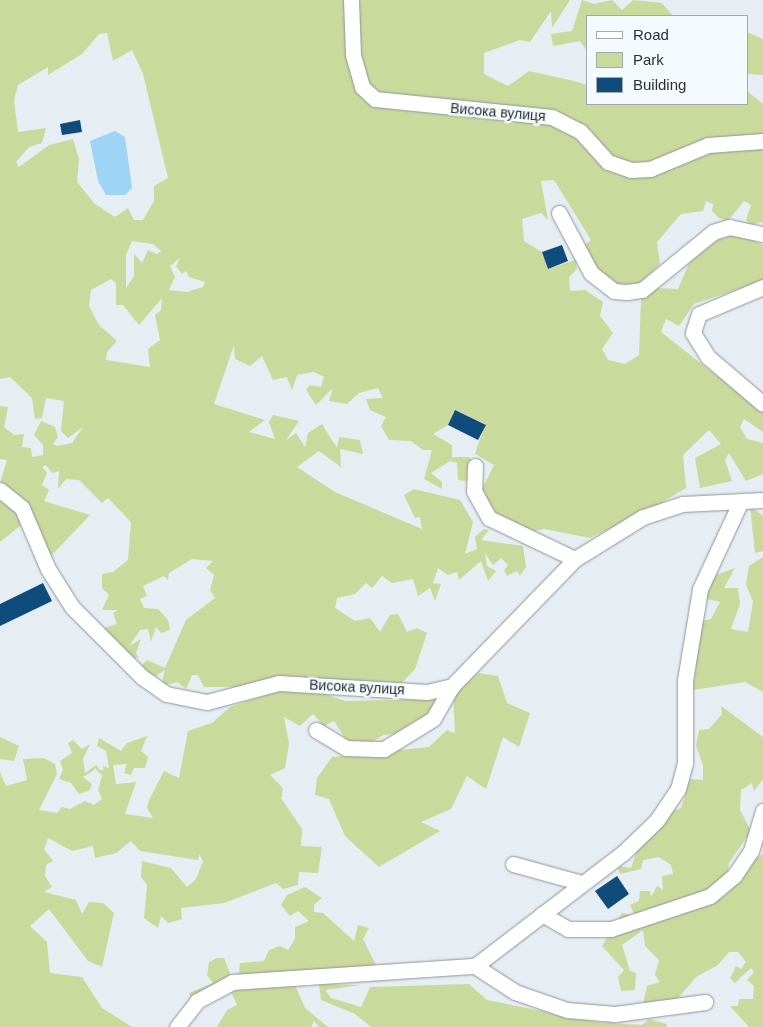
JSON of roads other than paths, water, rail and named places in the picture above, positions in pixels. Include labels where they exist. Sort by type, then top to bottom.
[{"type":"street","name":"Висока вулиця","points":[[351,0],[353,55],[362,87],[375,99],[552,117],[580,131],[608,162],[631,170],[650,169],[708,145],[763,141]]},
{"type":"street","points":[[559,213],[591,273],[614,290],[627,292],[642,290],[713,232],[729,227],[763,234]]},
{"type":"street","points":[[763,287],[699,314],[693,333],[708,357],[763,404]]},
{"type":"street","points":[[474,466],[474,491],[489,518],[575,559]]},
{"type":"street","name":"Висока вулиця","points":[[3,495],[22,508],[48,570],[72,607],[142,677],[166,694],[207,702],[279,683],[426,692],[452,686]]},
{"type":"street","points":[[316,730],[346,748],[384,749],[433,719],[452,686],[575,559],[643,517],[675,506],[763,500]]},
{"type":"street","points":[[177,1027],[197,1001],[232,982],[474,966],[582,883],[657,820],[678,789],[685,762],[685,680],[700,589],[740,502]]},
{"type":"street","points":[[542,914],[568,928],[611,929],[710,896],[734,876],[751,851],[763,811]]},
{"type":"street","points":[[513,864],[582,883]]},
{"type":"street","points":[[474,966],[515,992],[568,1010],[615,1014],[705,1002]]},
{"type":"water","points":[[115,131],[125,137],[132,188],[125,195],[106,195],[98,181],[90,141]]}]
